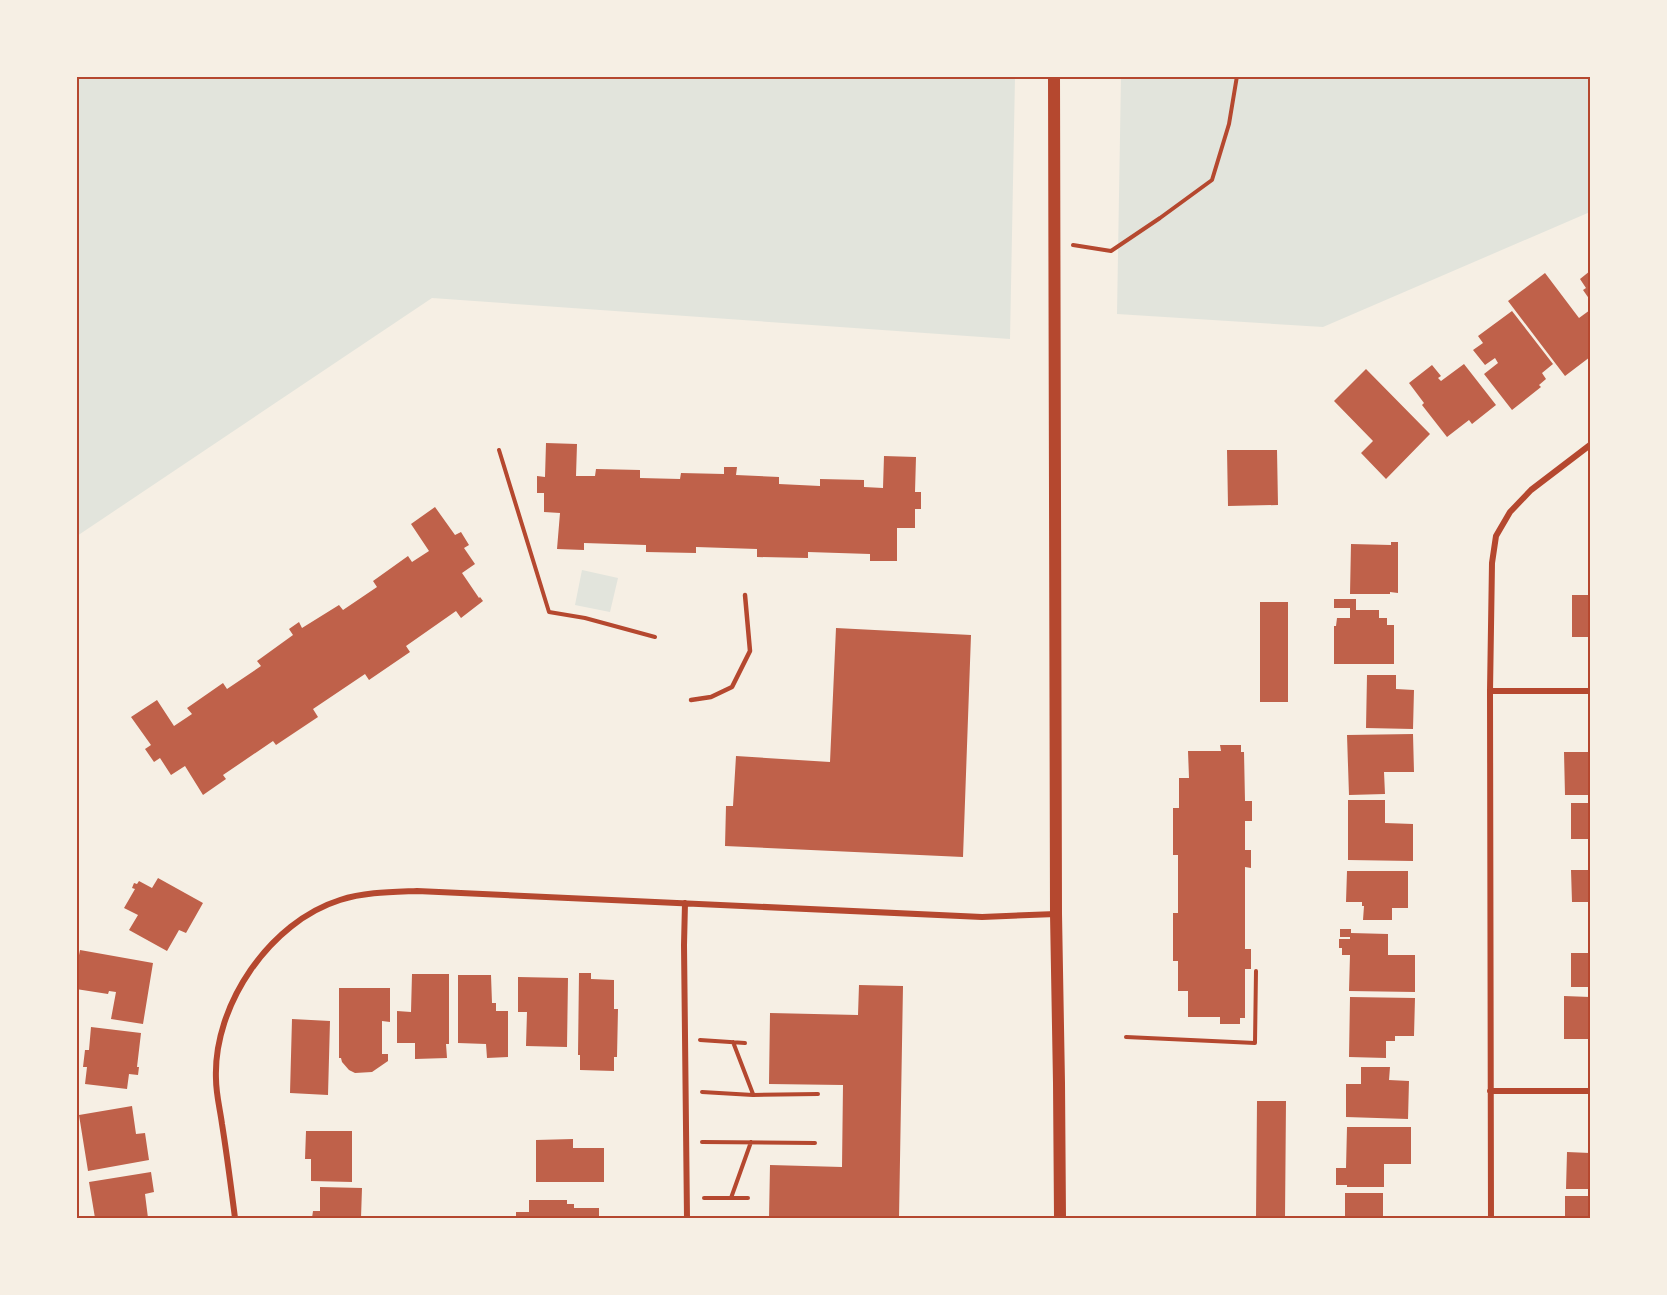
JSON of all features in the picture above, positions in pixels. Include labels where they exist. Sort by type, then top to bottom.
[{"type":"main road","points":[[1054,76],[1056,914],[1060,1218]]},
{"type":"street","points":[[1491,1218],[1490,691],[1492,563],[1496,536],[1510,512],[1530,490],[1590,444]]},
{"type":"street","points":[[1490,691],[1590,691]]},
{"type":"street","points":[[236,1218],[216,1079],[220,1037],[232,1001],[246,976],[263,953],[292,926],[328,904],[378,892],[417,891],[982,917],[1056,914]]},
{"type":"street","points":[[685,903],[687,1218]]},
{"type":"street","points":[[1490,1091],[1590,1091]]},
{"type":"lane","points":[[691,700],[711,697],[732,687],[750,651],[746,595]]},
{"type":"path","points":[[1054,242],[1111,251],[1160,219],[1212,180],[1229,124],[1237,76]]},
{"type":"path","points":[[499,450],[549,612],[585,618],[655,637]]},
{"type":"path","points":[[1126,1037],[1255,1043],[1257,971]]},
{"type":"path","points":[[685,1039],[745,1042]]},
{"type":"path","points":[[733,1042],[753,1095]]},
{"type":"path","points":[[686,1092],[753,1095],[818,1094]]},
{"type":"path","points":[[686,1142],[815,1143]]},
{"type":"path","points":[[731,1198],[751,1142]]},
{"type":"path","points":[[687,1198],[748,1197]]},
{"type":"shaded area","points":[[77,76],[1015,77],[1010,339],[432,298],[77,536]]},
{"type":"shaded area","points":[[1121,77],[1590,77],[1590,212],[1323,327],[1117,314]]},
{"type":"shaded area","points":[[582,570],[618,578],[610,612],[575,605]]},
{"type":"building","points":[[1590,271],[1590,300],[1583,290],[1586,288],[1580,279]]},
{"type":"building","points":[[1545,273],[1579,318],[1590,310],[1590,357],[1565,376],[1508,301]]},
{"type":"building","points":[[1512,311],[1553,364],[1542,373],[1546,379],[1539,385],[1541,387],[1512,410],[1484,374],[1498,363],[1495,358],[1485,365],[1473,350],[1483,343],[1478,336]]},
{"type":"building","points":[[1464,364],[1496,405],[1472,424],[1469,420],[1447,437],[1422,405],[1424,403],[1409,383],[1432,365],[1441,376],[1438,378],[1441,381]]},
{"type":"building","points":[[1366,369],[1430,434],[1386,479],[1361,453],[1373,441],[1334,401]]},
{"type":"building","points":[[546,443],[577,444],[576,476],[595,476],[596,469],[640,470],[640,478],[680,479],[681,473],[724,474],[724,467],[737,467],[736,475],[779,477],[779,484],[820,486],[820,479],[864,480],[864,487],[883,488],[884,456],[916,457],[915,492],[921,492],[921,509],[915,509],[915,528],[897,528],[897,561],[870,561],[870,554],[808,552],[808,558],[757,557],[757,549],[696,547],[696,553],[646,552],[646,545],[584,543],[584,550],[557,549],[560,513],[544,512],[544,493],[537,493],[537,476],[545,477]]},
{"type":"building","points":[[1227,450],[1277,450],[1278,505],[1228,506]]},
{"type":"building","points":[[435,507],[455,535],[461,532],[469,545],[464,548],[475,564],[462,573],[483,601],[461,618],[456,611],[406,646],[410,652],[369,680],[365,674],[313,709],[318,717],[276,745],[273,741],[223,775],[226,779],[203,795],[185,766],[171,775],[160,758],[154,762],[145,749],[151,745],[131,717],[157,700],[174,726],[192,714],[187,708],[223,683],[227,689],[261,666],[257,661],[293,635],[289,629],[299,622],[302,628],[339,605],[343,610],[377,587],[373,581],[408,556],[412,562],[429,551],[411,524]]},
{"type":"building","points":[[1391,542],[1398,542],[1398,593],[1350,594],[1351,544],[1391,545]]},
{"type":"building","points":[[1572,595],[1590,595],[1590,637],[1572,637]]},
{"type":"building","points":[[1334,599],[1356,599],[1356,610],[1379,610],[1379,618],[1387,618],[1387,625],[1394,625],[1394,664],[1334,664],[1334,626],[1336,626],[1337,618],[1350,618],[1350,608],[1334,608]]},
{"type":"building","points":[[1260,602],[1288,602],[1288,702],[1260,702]]},
{"type":"building","points":[[836,628],[971,635],[963,857],[725,846],[726,806],[733,806],[736,756],[830,762]]},
{"type":"building","points":[[1367,675],[1396,675],[1396,689],[1414,690],[1413,729],[1366,728]]},
{"type":"building","points":[[1413,734],[1414,772],[1384,772],[1385,794],[1349,795],[1347,735]]},
{"type":"building","points":[[1220,745],[1241,745],[1241,752],[1244,752],[1245,801],[1252,801],[1252,821],[1245,821],[1245,850],[1251,850],[1251,868],[1245,867],[1245,949],[1251,949],[1251,969],[1245,969],[1245,1018],[1240,1018],[1240,1024],[1220,1024],[1220,1017],[1188,1017],[1188,991],[1178,991],[1178,961],[1173,961],[1173,913],[1178,913],[1178,855],[1173,855],[1173,808],[1179,808],[1179,778],[1189,778],[1188,751],[1221,751]]},
{"type":"building","points":[[1564,752],[1590,752],[1590,795],[1565,795]]},
{"type":"building","points":[[1348,800],[1385,800],[1385,823],[1413,824],[1413,861],[1348,860]]},
{"type":"building","points":[[1571,803],[1590,803],[1590,839],[1571,839]]},
{"type":"building","points":[[1571,870],[1590,870],[1590,902],[1572,902]]},
{"type":"building","points":[[1347,871],[1408,871],[1408,908],[1392,908],[1392,920],[1363,920],[1362,902],[1346,902]]},
{"type":"building","points":[[158,878],[203,903],[186,933],[179,930],[167,951],[129,930],[138,915],[124,908],[135,889],[132,888],[134,883],[137,884],[139,881],[152,888]]},
{"type":"building","points":[[1340,929],[1351,929],[1351,933],[1388,934],[1388,955],[1415,955],[1415,992],[1349,991],[1350,955],[1342,955],[1339,939],[1350,939],[1350,937],[1340,937]]},
{"type":"building","points":[[80,950],[153,963],[143,1024],[111,1019],[116,992],[109,991],[108,994],[76,989],[76,971]]},
{"type":"building","points":[[1571,953],[1590,953],[1590,987],[1571,987]]},
{"type":"building","points":[[579,973],[591,973],[591,979],[614,980],[614,1009],[618,1009],[617,1057],[614,1057],[614,1071],[580,1070],[580,1055],[578,1055]]},
{"type":"building","points":[[412,974],[449,974],[447,1058],[415,1059],[415,1043],[397,1043],[397,1011],[411,1012]]},
{"type":"building","points":[[458,975],[491,975],[492,1003],[496,1003],[496,1011],[508,1011],[508,1057],[487,1058],[486,1044],[458,1043]]},
{"type":"building","points":[[518,977],[568,978],[567,1047],[526,1046],[527,1012],[518,1012]]},
{"type":"building","points":[[859,985],[903,986],[899,1218],[769,1218],[770,1165],[842,1167],[843,1085],[769,1084],[770,1013],[858,1015]]},
{"type":"building","points":[[339,988],[390,988],[390,1022],[382,1021],[382,1054],[388,1054],[388,1061],[372,1072],[355,1073],[349,1070],[339,1058]]},
{"type":"building","points":[[1564,996],[1590,997],[1590,1039],[1564,1039]]},
{"type":"building","points":[[1350,997],[1415,998],[1414,1036],[1395,1036],[1395,1041],[1386,1041],[1386,1058],[1349,1057]]},
{"type":"building","points":[[292,1019],[330,1021],[328,1095],[290,1093]]},
{"type":"building","points":[[91,1027],[141,1033],[138,1075],[129,1074],[127,1089],[85,1084],[87,1067],[83,1067],[85,1050],[89,1050]]},
{"type":"building","points":[[1361,1067],[1390,1067],[1389,1080],[1409,1081],[1408,1119],[1346,1117],[1346,1084],[1361,1084]]},
{"type":"building","points":[[1257,1101],[1286,1101],[1285,1218],[1256,1218]]},
{"type":"building","points":[[132,1106],[136,1134],[145,1133],[149,1160],[88,1171],[79,1115]]},
{"type":"building","points":[[1347,1127],[1411,1127],[1411,1164],[1384,1164],[1384,1187],[1336,1185],[1336,1168],[1346,1168]]},
{"type":"building","points":[[306,1131],[352,1131],[352,1182],[311,1181],[311,1159],[305,1159]]},
{"type":"building","points":[[573,1139],[573,1148],[604,1148],[604,1182],[536,1182],[536,1140]]},
{"type":"building","points":[[1567,1152],[1590,1153],[1590,1189],[1566,1189]]},
{"type":"building","points":[[151,1172],[154,1192],[145,1194],[148,1218],[95,1218],[89,1182]]},
{"type":"building","points":[[320,1187],[362,1188],[361,1218],[312,1218],[313,1211],[320,1211]]},
{"type":"building","points":[[1345,1193],[1383,1193],[1383,1216],[1411,1216],[1411,1218],[1345,1218]]},
{"type":"building","points":[[1565,1196],[1590,1196],[1590,1218],[1565,1218]]},
{"type":"building","points":[[529,1200],[567,1200],[567,1204],[574,1204],[574,1208],[599,1208],[599,1218],[516,1218],[516,1212],[529,1212]]}]
